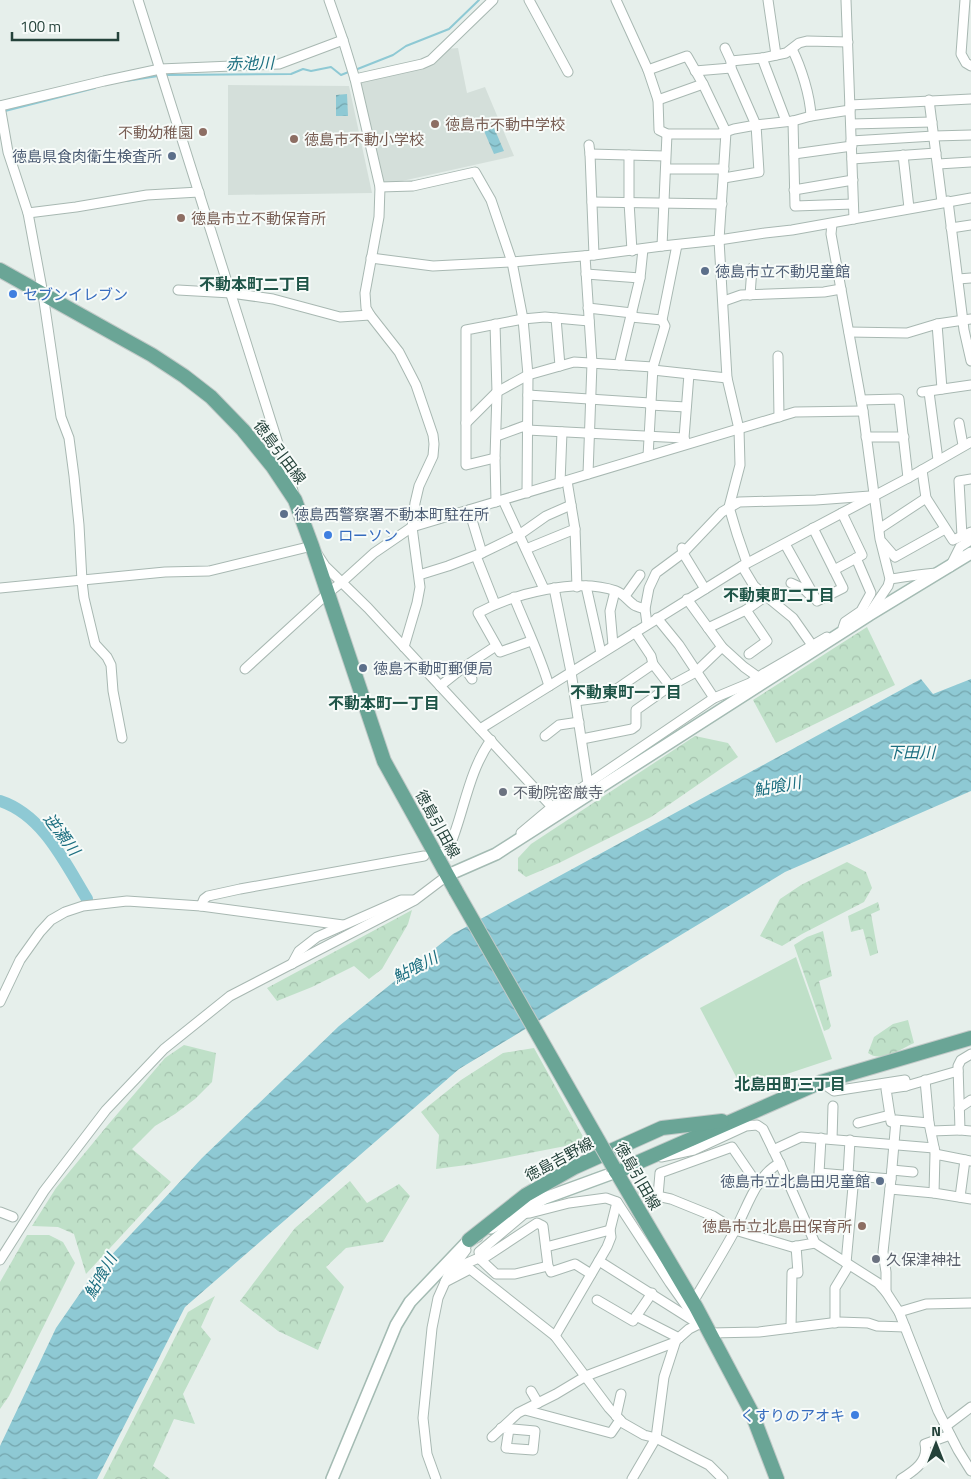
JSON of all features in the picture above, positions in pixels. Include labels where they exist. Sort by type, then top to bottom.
[{"type":"main road","name":"徳島引田線","points":[[0,270],[152,355],[211,397],[243,430],[295,500],[328,592],[384,761],[615,1170],[693,1302],[704,1327],[751,1411],[777,1479]]},
{"type":"main road","name":"徳島吉野線","points":[[615,1170],[821,1082],[971,1038]]},
{"type":"main road","name":"徳島吉野線","points":[[469,1240],[526,1195],[575,1167],[662,1128],[735,1120]]},
{"type":"street","points":[[138,0],[292,484],[295,500]]},
{"type":"street","points":[[329,0],[355,79],[380,188],[379,217],[365,301],[366,308],[403,360],[416,385],[433,435],[433,456],[419,486],[412,527],[420,587],[404,647]]},
{"type":"street","points":[[355,79],[422,64],[430,60],[492,0]]},
{"type":"street","points":[[529,0],[568,72]]},
{"type":"street","points":[[616,0],[648,70],[658,100],[659,130],[666,134],[719,134],[850,107],[929,100],[971,99]]},
{"type":"street","points":[[768,0],[776,55]]},
{"type":"street","points":[[846,0],[854,219]]},
{"type":"street","points":[[965,0],[962,54],[966,63],[971,66]]},
{"type":"street","points":[[122,738],[113,691],[111,665],[107,657],[94,644],[84,598],[79,525],[69,438],[61,417],[43,294],[28,214],[8,152],[0,106],[160,69],[279,64],[343,40]]},
{"type":"street","points":[[695,71],[786,53],[799,43],[807,41],[848,42]]},
{"type":"street","points":[[666,169],[724,173],[759,172],[756,125],[725,48]]},
{"type":"street","points":[[792,49],[810,104],[811,116]]},
{"type":"street","points":[[648,70],[687,56],[726,132],[720,240],[727,378],[739,429],[740,465],[729,507],[745,565],[754,586],[793,618],[812,644]]},
{"type":"street","points":[[762,58],[789,121],[794,154],[795,206],[853,204]]},
{"type":"street","points":[[658,100],[703,84]]},
{"type":"street","points":[[929,100],[936,153],[951,228],[958,279],[967,319],[971,360]]},
{"type":"street","points":[[851,124],[932,122]]},
{"type":"street","points":[[662,246],[666,134]]},
{"type":"street","points":[[794,154],[851,144],[934,136],[971,135]]},
{"type":"street","points":[[588,474],[592,363],[586,274],[590,256],[592,202],[590,150],[628,155],[665,156]]},
{"type":"street","points":[[852,159],[936,153]]},
{"type":"street","points":[[628,155],[632,251]]},
{"type":"street","points":[[903,155],[909,208]]},
{"type":"street","points":[[938,164],[971,162]]},
{"type":"street","points":[[380,188],[413,186],[475,172],[491,200],[512,262],[523,319],[528,376],[528,492]]},
{"type":"street","points":[[794,190],[852,180]]},
{"type":"street","points":[[28,214],[76,208],[147,195],[199,192]]},
{"type":"street","points":[[372,258],[433,266],[590,256],[832,224],[909,208],[971,198]]},
{"type":"street","points":[[592,202],[722,204]]},
{"type":"street","points":[[832,224],[831,234],[863,411],[880,539],[890,579],[888,586],[869,615]]},
{"type":"street","points":[[951,228],[971,226]]},
{"type":"street","points":[[648,456],[653,369],[664,326],[662,320],[678,245]]},
{"type":"street","points":[[619,365],[640,278],[643,249]]},
{"type":"street","points":[[750,294],[752,268]]},
{"type":"street","points":[[586,274],[640,278]]},
{"type":"street","points":[[958,279],[971,278]]},
{"type":"street","points":[[724,301],[750,294],[824,292],[841,289]]},
{"type":"street","points":[[178,290],[231,293],[273,299],[340,317],[370,315]]},
{"type":"street","points":[[588,308],[662,320]]},
{"type":"street","points":[[556,318],[560,366]]},
{"type":"street","points":[[495,458],[466,464],[466,330],[523,319],[556,318],[589,321]]},
{"type":"street","points":[[849,332],[907,333],[937,324],[967,319]]},
{"type":"street","points":[[495,324],[497,392],[495,458],[500,501],[519,535],[544,589]]},
{"type":"street","points":[[937,324],[942,389]]},
{"type":"street","points":[[778,356],[779,417]]},
{"type":"street","points":[[466,423],[497,392],[528,376],[574,362],[619,365],[727,378]]},
{"type":"street","points":[[686,441],[686,406],[689,374]]},
{"type":"street","points":[[938,460],[926,392],[971,385]]},
{"type":"street","points":[[528,395],[686,406]]},
{"type":"street","points":[[861,400],[899,399],[908,478]]},
{"type":"street","points":[[244,669],[328,592],[374,553],[412,527],[648,456],[686,441],[739,429],[796,412],[863,411]]},
{"type":"street","points":[[480,729],[745,565],[908,478],[967,444],[959,423]]},
{"type":"street","points":[[496,436],[527,428],[562,432],[648,436],[686,441]]},
{"type":"street","points":[[562,432],[564,482],[571,505],[582,586],[601,653]]},
{"type":"street","points":[[866,437],[904,437]]},
{"type":"street","points":[[922,470],[926,498],[953,540],[967,534],[959,481],[971,479]]},
{"type":"street","points":[[647,624],[645,609],[649,588],[656,573],[729,507],[739,502],[874,496]]},
{"type":"street","points":[[879,529],[926,498]]},
{"type":"street","points":[[419,575],[479,555],[519,535],[546,516],[571,505]]},
{"type":"street","points":[[469,510],[479,555],[495,604]]},
{"type":"street","points":[[834,570],[862,555],[842,513]]},
{"type":"street","points":[[813,528],[843,588],[817,601]]},
{"type":"street","points":[[526,549],[575,529]]},
{"type":"street","points":[[880,539],[894,557],[945,529]]},
{"type":"street","points":[[945,570],[960,547],[971,540]]},
{"type":"street","points":[[785,544],[817,601]]},
{"type":"street","points":[[0,588],[164,572],[209,571],[312,546],[325,566],[404,647],[552,807]]},
{"type":"street","points":[[890,579],[906,578],[945,570],[962,553],[971,548]]},
{"type":"street","points":[[682,550],[705,589]]},
{"type":"street","points":[[0,1260],[44,1191],[106,1110],[164,1049],[230,996],[415,900],[448,876],[496,854],[869,615],[971,553]]},
{"type":"street","points":[[844,628],[845,622],[862,611],[871,593],[856,558]]},
{"type":"street","points":[[625,596],[640,575]]},
{"type":"street","points":[[791,583],[804,589],[817,601]]},
{"type":"street","points":[[531,641],[500,652],[478,613],[514,597],[544,589],[582,586],[615,591],[625,596],[635,606],[645,609]]},
{"type":"street","points":[[554,588],[571,672],[588,784]]},
{"type":"street","points":[[613,645],[610,611],[615,591]]},
{"type":"street","points":[[708,628],[746,610],[766,596]]},
{"type":"street","points":[[514,597],[531,641],[541,660],[548,686]]},
{"type":"street","points":[[688,599],[722,647],[758,678]]},
{"type":"street","points":[[746,610],[767,641],[749,654]]},
{"type":"street","points":[[657,618],[679,645],[714,698]]},
{"type":"street","points":[[496,854],[552,807],[714,698],[750,683],[812,644],[844,628],[855,625]]},
{"type":"street","points":[[635,632],[651,656],[652,664],[670,686]]},
{"type":"street","points":[[440,686],[464,667],[496,646]]},
{"type":"street","points":[[582,739],[632,729],[636,726],[636,710],[670,686],[696,672],[722,647]]},
{"type":"street","points":[[576,701],[605,697],[652,664]]},
{"type":"street","points":[[464,667],[472,679]]},
{"type":"street","points":[[545,736],[559,725],[579,722]]},
{"type":"street","points":[[441,853],[449,848],[473,776],[490,740]]},
{"type":"street","points":[[201,906],[204,899],[208,896],[424,856]]},
{"type":"street","points":[[292,964],[299,951],[317,937],[401,900],[415,900]]},
{"type":"street","points":[[0,1002],[20,960],[40,932],[51,920],[65,912],[83,906],[127,901],[201,906],[343,925]]},
{"type":"street","points":[[960,1130],[958,1066],[961,1060],[971,1054]]},
{"type":"street","points":[[895,1123],[891,1122],[886,1090],[958,1071]]},
{"type":"street","points":[[821,1082],[834,1091],[905,1080],[906,1086]]},
{"type":"street","points":[[925,1080],[930,1127],[935,1151],[934,1193]]},
{"type":"street","points":[[959,1108],[971,1100]]},
{"type":"street","points":[[832,1138],[833,1106]]},
{"type":"street","points":[[858,1123],[890,1115]]},
{"type":"street","points":[[895,1123],[896,1120],[930,1127],[971,1131]]},
{"type":"street","points":[[886,1292],[883,1252],[892,1174],[895,1123]]},
{"type":"street","points":[[638,1161],[694,1150],[746,1126],[758,1125],[763,1129],[815,1243],[878,1283],[899,1312],[938,1411],[971,1471]]},
{"type":"street","points":[[773,1150],[801,1137],[894,1144],[935,1151],[968,1161],[960,1197]]},
{"type":"street","points":[[821,1138],[819,1174],[851,1176],[913,1172]]},
{"type":"street","points":[[835,1323],[835,1288],[848,1264],[851,1176],[850,1140]]},
{"type":"street","points":[[658,1196],[660,1174],[732,1147],[758,1185]]},
{"type":"street","points":[[693,1302],[735,1230],[758,1185],[772,1168],[780,1163]]},
{"type":"street","points":[[332,1479],[396,1325],[410,1302],[469,1240],[520,1214],[545,1198],[615,1170]]},
{"type":"street","points":[[890,1189],[971,1199]]},
{"type":"street","points":[[643,1193],[671,1199],[713,1216],[735,1230],[792,1247],[815,1243]]},
{"type":"street","points":[[548,1266],[515,1274],[496,1274],[481,1258],[479,1252],[520,1214],[569,1203],[606,1198],[617,1202],[670,1282],[704,1327]]},
{"type":"street","points":[[555,1336],[611,1237],[610,1230],[617,1202]]},
{"type":"street","points":[[0,1212],[13,1217]]},
{"type":"street","points":[[450,1271],[481,1258],[537,1223],[543,1226],[548,1266],[552,1272],[575,1264],[591,1274]]},
{"type":"street","points":[[546,1247],[610,1230]]},
{"type":"street","points":[[436,1479],[427,1454],[423,1418],[432,1328],[438,1298],[450,1271],[466,1249],[469,1240]]},
{"type":"street","points":[[791,1328],[792,1273],[798,1273],[796,1246]]},
{"type":"street","points":[[599,1261],[704,1327],[758,1332],[835,1323],[868,1323],[877,1326],[905,1328]]},
{"type":"street","points":[[445,1282],[470,1269],[555,1336],[618,1418],[644,1435],[656,1438],[709,1465],[723,1479]]},
{"type":"street","points":[[597,1300],[633,1321],[652,1293]]},
{"type":"street","points":[[899,1312],[926,1304],[971,1303]]},
{"type":"street","points":[[636,1316],[677,1339]]},
{"type":"street","points":[[492,1437],[505,1429],[518,1413],[586,1376],[650,1352],[704,1327]]},
{"type":"street","points":[[632,1479],[656,1438],[664,1377],[677,1339]]},
{"type":"street","points":[[532,1391],[538,1403]]},
{"type":"street","points":[[524,1410],[611,1433],[618,1418],[621,1394]]},
{"type":"street","points":[[946,1426],[971,1407]]},
{"type":"street","points":[[535,1427],[533,1454],[506,1451],[505,1429],[535,1427]]},
{"type":"street","points":[[901,1479],[922,1462],[927,1451],[925,1444],[950,1435]]},
{"type":"shaded area","name":"徳島市不動中学校","points":[[458,48],[467,93],[485,87],[514,156],[384,185],[360,81],[429,65],[446,49]]},
{"type":"shaded area","name":"徳島市不動小学校","points":[[228,85],[349,86],[372,193],[228,195]]},
{"type":"green space","points":[[867,627],[895,685],[776,743],[753,700]]},
{"type":"green space","points":[[695,736],[728,743],[738,757],[651,817],[559,863],[526,877],[518,871],[518,858],[531,844]]},
{"type":"green space","points":[[847,862],[866,872],[872,888],[864,902],[782,946],[760,936],[780,899],[801,885]]},
{"type":"green space","points":[[878,902],[880,910],[871,914],[878,953],[870,956],[863,929],[851,932],[848,916]]},
{"type":"green space","points":[[412,910],[408,924],[382,969],[369,979],[354,966],[312,987],[277,1001],[267,988]]},
{"type":"green space","points":[[823,931],[832,976],[819,981],[831,1026],[824,1031],[794,945],[807,937]]},
{"type":"green space","points":[[796,957],[832,1059],[745,1088],[741,1086],[700,1008]]},
{"type":"green space","points":[[908,1020],[914,1043],[885,1056],[873,1056],[868,1053],[874,1037],[893,1024]]},
{"type":"green space","points":[[184,1045],[216,1053],[212,1082],[195,1099],[155,1126],[132,1149],[171,1182],[86,1274],[74,1234],[58,1227],[32,1226],[56,1188],[107,1126],[165,1058]]},
{"type":"green space","points":[[534,1048],[586,1142],[474,1164],[436,1169],[439,1135],[421,1112],[461,1080],[503,1053]]},
{"type":"green space","points":[[350,1181],[367,1203],[399,1184],[410,1196],[383,1242],[346,1248],[326,1267],[344,1287],[318,1350],[278,1331],[240,1301],[295,1228]]},
{"type":"green space","points":[[27,1235],[49,1235],[63,1242],[75,1263],[9,1396],[0,1409],[0,1282]]},
{"type":"green space","points":[[215,1296],[201,1327],[211,1339],[183,1394],[195,1424],[174,1419],[153,1466],[170,1479],[103,1479],[188,1312]]},
{"type":"water","points":[[347,94],[348,116],[336,116],[336,95]]},
{"type":"water","points":[[494,128],[504,151],[494,154],[484,131]]},
{"type":"water","name":"下田川","points":[[921,679],[933,694],[971,679],[971,791],[785,872],[459,1069],[185,1307],[97,1479],[0,1479],[0,1446],[56,1328],[92,1276],[202,1158],[339,1026],[453,934]]},
{"type":"waterway","name":"赤池川","points":[[355,70],[393,55],[406,46],[449,29],[479,0]]},
{"type":"waterway","name":"赤池川","points":[[166,75],[291,74],[303,69],[311,71],[331,67],[341,75],[351,71]]},
{"type":"waterway","name":"赤池川","points":[[126,81],[158,76]]},
{"type":"waterway","name":"赤池川","points":[[5,111],[95,88]]},
{"type":"waterway","name":"逆瀬川","points":[[0,801],[29,817],[41,829],[61,856],[87,899]]},
{"type":"place","name":"徳島市不動中学校","points":[[435,124]]},
{"type":"place","name":"不動幼稚園","points":[[203,132]]},
{"type":"place","name":"徳島市不動小学校","points":[[294,139]]},
{"type":"place","name":"徳島県食肉衛生検査所","points":[[172,156]]},
{"type":"place","name":"徳島市立不動保育所","points":[[181,218]]},
{"type":"place","name":"徳島市立不動児童館","points":[[705,271]]},
{"type":"place","name":"セブンイレブン","points":[[13,294]]},
{"type":"place","name":"徳島西警察署不動本町駐在所","points":[[284,514]]},
{"type":"place","name":"ローソン","points":[[328,535]]},
{"type":"place","name":"徳島不動町郵便局","points":[[363,668]]},
{"type":"place","name":"不動院密厳寺","points":[[503,792]]},
{"type":"place","name":"徳島市立北島田児童館","points":[[880,1181]]},
{"type":"place","name":"徳島市立北島田保育所","points":[[862,1226]]},
{"type":"place","name":"久保津神社","points":[[876,1259]]},
{"type":"place","name":"くすりのアオキ","points":[[855,1415]]},
{"type":"district","name":"不動本町二丁目","points":[[255,284]]},
{"type":"district","name":"不動東町二丁目","points":[[779,595]]},
{"type":"district","name":"不動東町一丁目","points":[[626,692]]},
{"type":"district","name":"不動本町一丁目","points":[[384,703]]},
{"type":"district","name":"北島田町三丁目","points":[[790,1084]]},
{"type":"water label","name":"鮎喰川","points":[[777,786]]},
{"type":"water label","name":"鮎喰川","points":[[415,967]]},
{"type":"water label","name":"鮎喰川","points":[[100,1276]]}]
